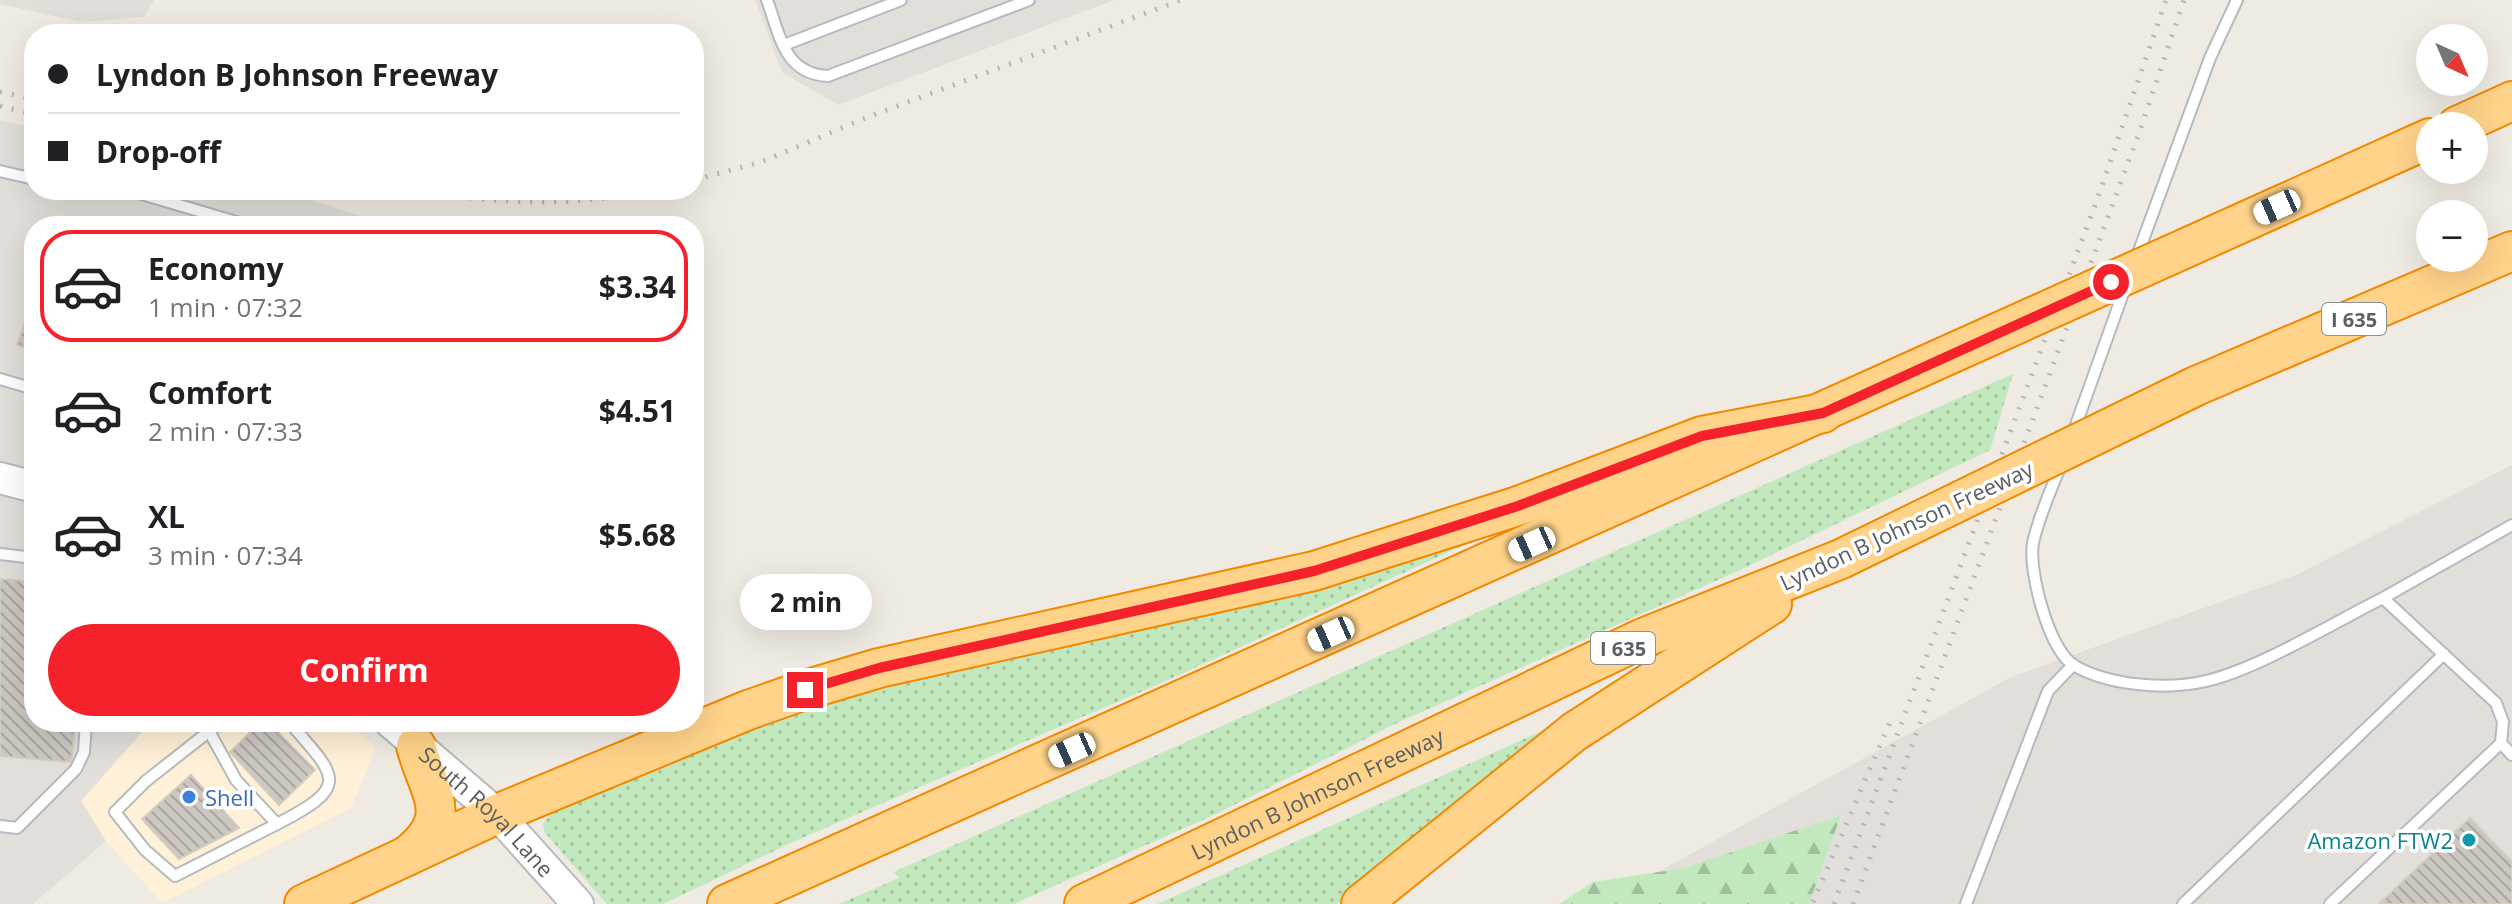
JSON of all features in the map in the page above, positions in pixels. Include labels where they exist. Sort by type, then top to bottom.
[{"type":"highway","points":[[2488,112],[2512,101]]},
{"type":"highway","points":[[727,904],[2416,144]]},
{"type":"highway","name":"Lyndon B Johnson Freeway","points":[[1084,904],[1643,638],[1841,559],[2196,386],[2512,251]]},
{"type":"highway","points":[[704,728],[805,690],[879,668],[1314,571],[1518,506],[1702,436],[1823,413]]},
{"type":"highway","points":[[1361,904],[1574,732],[1841,559]]},
{"type":"highway","points":[[304,904],[497,814],[693,732]]},
{"type":"highway","points":[[403,734],[437,798],[436,821],[429,836],[404,859]]},
{"type":"main road","points":[[0,478],[24,484]]},
{"type":"main road","name":"South Royal Lane","points":[[403,734],[497,814],[578,904]]},
{"type":"lane","points":[[767,0],[795,65],[809,75],[828,76],[1029,0]]},
{"type":"lane","points":[[784,45],[901,0]]},
{"type":"lane","points":[[2237,0],[2210,58],[2033,545],[2034,577],[2055,641],[2072,666],[2113,679],[2168,686],[2207,681],[2383,598],[2512,525]]},
{"type":"lane","points":[[0,171],[24,177]]},
{"type":"lane","points":[[162,200],[216,216]]},
{"type":"lane","points":[[0,379],[24,386]]},
{"type":"lane","points":[[0,554],[24,557]]},
{"type":"lane","points":[[2330,904],[2501,743],[2503,722],[2496,703],[2383,598]]},
{"type":"lane","points":[[2183,904],[2444,654]]},
{"type":"lane","points":[[1966,904],[2048,691],[2072,666]]},
{"type":"lane","points":[[0,826],[17,828],[76,769],[84,752],[85,732]]},
{"type":"lane","points":[[277,824],[236,780],[210,733],[146,781],[115,812],[145,850],[175,876],[315,805],[327,793],[331,779],[328,766],[298,732]]},
{"type":"lane","points":[[2501,743],[2512,755]]},
{"type":"shaded area","points":[[0,0],[154,0],[144,17],[81,22],[0,4]]},
{"type":"shaded area","points":[[755,0],[1114,0],[838,105],[782,72]]},
{"type":"shaded area","points":[[0,120],[24,126],[24,200],[311,200],[361,216],[24,216],[24,732],[142,732],[81,801],[106,841],[33,904],[0,904]]},
{"type":"shaded area","points":[[2512,465],[2512,904],[1600,904],[2011,677],[2296,575]]},
{"type":"shaded area","points":[[142,732],[358,732],[376,748],[351,808],[162,903],[106,841],[81,801]]},
{"type":"green space","points":[[2013,374],[1990,450],[1740,570],[1397,723],[1218,813],[1014,904],[839,904],[899,878],[894,872]]},
{"type":"green space","points":[[1491,533],[1168,680],[795,841],[663,904],[607,904],[545,833],[543,824],[556,807],[846,686]]},
{"type":"green space","points":[[1555,725],[1337,904],[1157,904]]},
{"type":"green space","points":[[1841,815],[1809,904],[1559,904],[1593,882],[1685,868]]},
{"type":"building","points":[[24,324],[24,347],[17,345]]},
{"type":"building","points":[[0,579],[24,581],[24,732],[75,732],[71,762],[0,756]]},
{"type":"building","name":"Shell","points":[[251,732],[278,732],[315,770],[279,805],[230,752]]},
{"type":"building","name":"Shell","points":[[191,775],[239,828],[179,859],[142,819]]},
{"type":"building","name":"Amazon FTW2","points":[[2470,818],[2512,862],[2512,904],[2379,904]]},
{"type":"railway","points":[[704,177],[761,162],[868,117],[1181,0]]},
{"type":"railway","points":[[1834,904],[2097,200],[2166,0]]},
{"type":"railway","points":[[1853,904],[2138,136],[2184,0]]},
{"type":"railway","points":[[0,92],[24,97]]},
{"type":"railway","points":[[0,106],[24,112]]},
{"type":"railway","points":[[494,200],[582,200]]},
{"type":"railway","points":[[1813,902],[1893,715]]},
{"type":"place","name":"Shell","points":[[189,797]]},
{"type":"place","name":"Amazon FTW2","points":[[2469,840]]},
{"type":"route","points":[[805,690],[879,668],[1314,571],[1518,506],[1702,436],[1823,413],[2111,282]]}]
